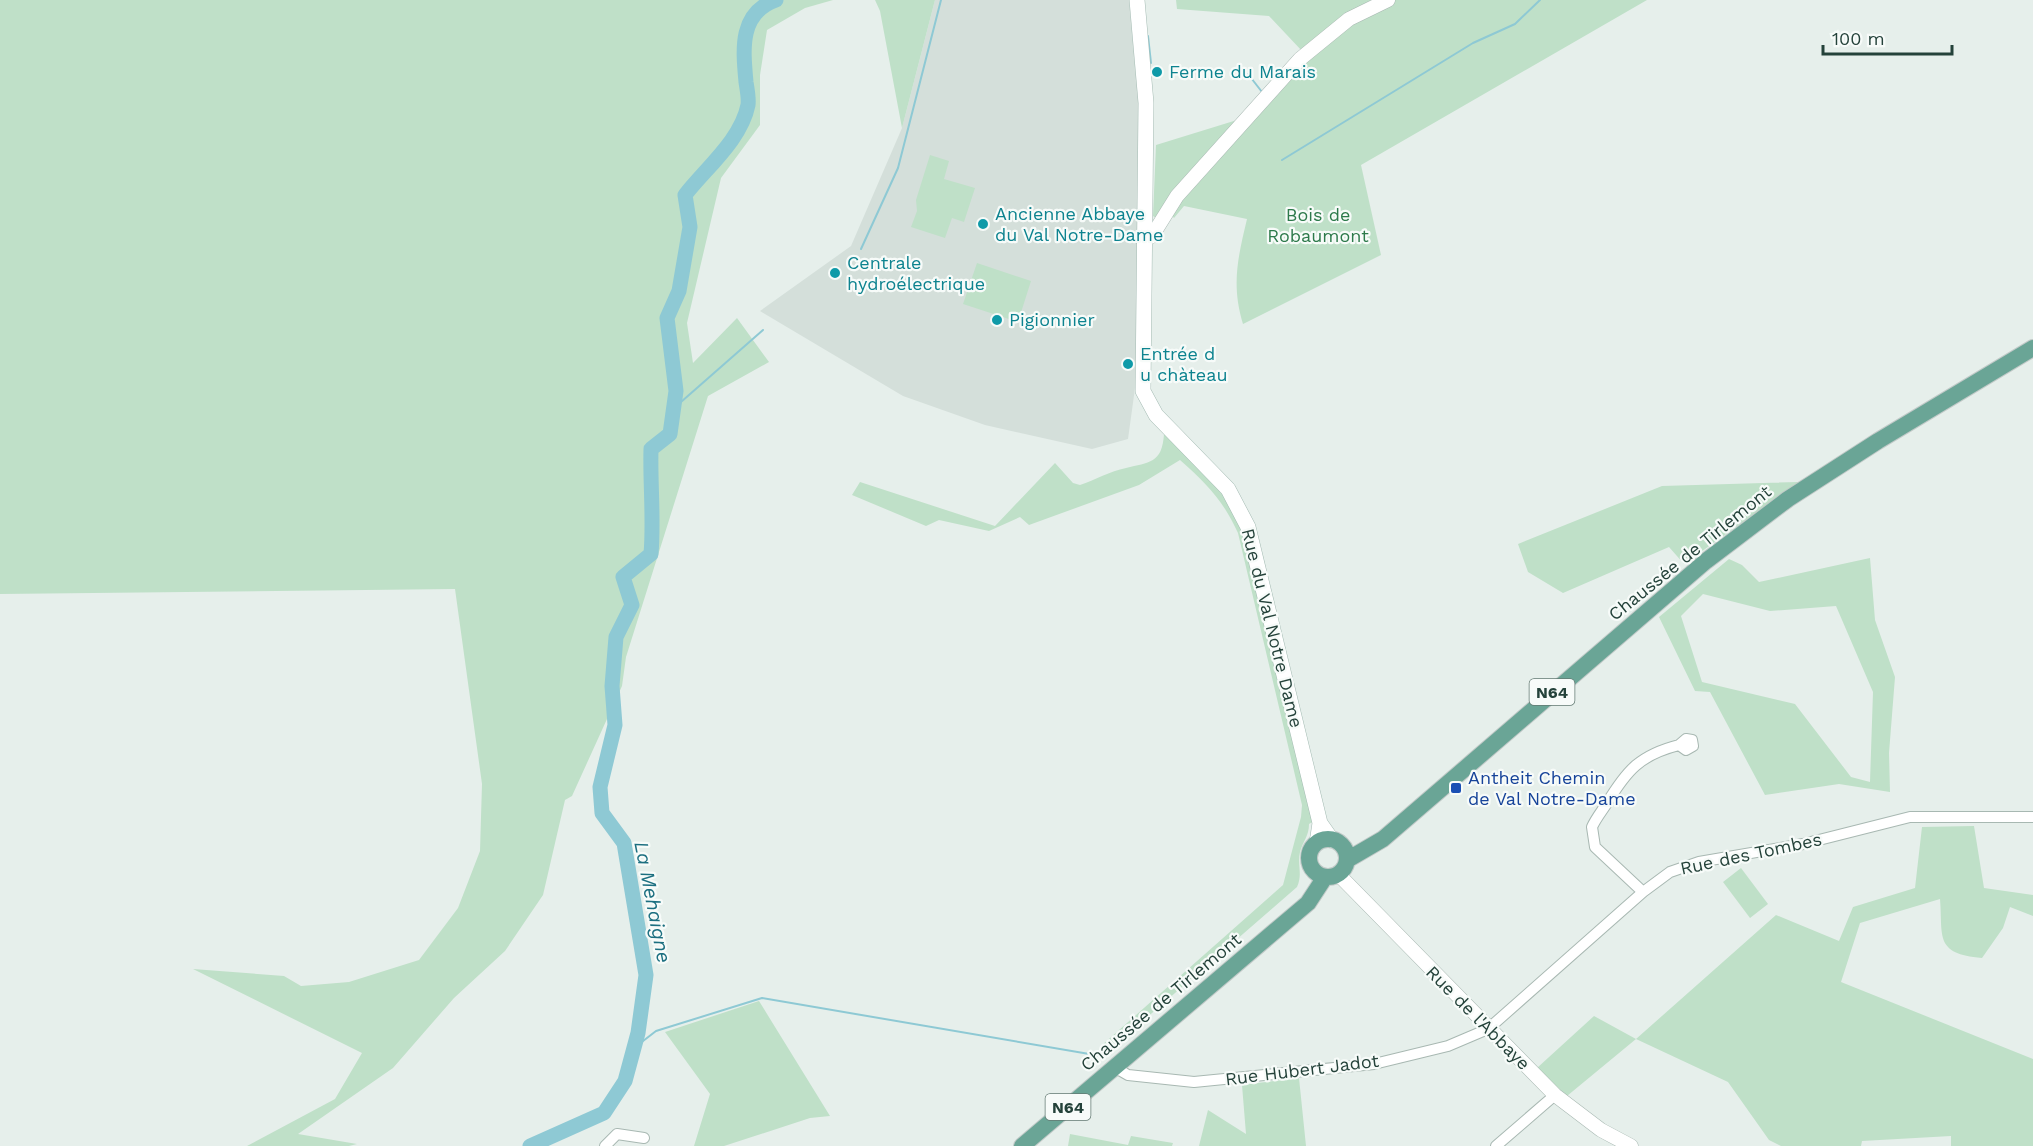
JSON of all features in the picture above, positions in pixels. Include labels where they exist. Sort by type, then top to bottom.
[{"type":"main road","name":"Rue du Val Notre Dame","points":[[1137,0],[1146,103],[1143,391],[1156,415],[1228,489],[1248,526],[1320,823],[1334,847]]},
{"type":"main road","name":"Chaussée de Tirlemont","points":[[1326,874],[1310,856],[1334,847],[1383,838],[1706,561],[1788,499],[1878,441],[2033,348]]},
{"type":"main road","name":"Chaussée de Tirlemont","points":[[1022,1146],[1270,934],[1301,897],[1326,874],[1334,847]]},
{"type":"street","points":[[1143,240],[1152,236],[1176,196],[1300,59],[1350,19],[1388,0]]},
{"type":"street","points":[[1642,892],[1596,847],[1592,827],[1617,784],[1631,767],[1661,750],[1679,745]]},
{"type":"street","name":"Rue des Tombes","points":[[1488,1029],[1642,892],[1670,872],[1700,862],[1803,844],[1910,817],[2033,817]]},
{"type":"street","name":"Rue de l'Abbaye","points":[[1326,874],[1555,1095],[1601,1130],[1631,1146]]},
{"type":"street","name":"Rue Hubert Jadot","points":[[1114,1067],[1128,1075],[1194,1082],[1250,1078],[1374,1064],[1448,1046],[1488,1029]]},
{"type":"street","points":[[1496,1146],[1555,1095]]},
{"type":"street","points":[[605,1146],[617,1134],[644,1138]]},
{"type":"shaded area","points":[[935,0],[1129,0],[1139,101],[1136,381],[1128,439],[1092,449],[985,425],[903,396],[760,311],[851,246],[902,128]]},
{"type":"green space","points":[[0,0],[833,0],[805,8],[767,30],[760,75],[760,125],[721,178],[687,323],[693,363],[737,318],[769,362],[708,396],[626,657],[622,686],[572,796],[565,800],[543,895],[505,951],[454,998],[393,1068],[298,1134],[357,1144],[349,1146],[247,1146],[335,1099],[362,1053],[193,969],[284,976],[301,986],[349,982],[419,960],[458,908],[480,851],[482,784],[455,589],[0,594]]},
{"type":"green space","points":[[875,0],[935,0],[902,128],[880,11]]},
{"type":"green space","name":"Bois de Robaumont","points":[[1176,0],[1647,0],[1361,165],[1381,255],[1243,324],[1237,296],[1237,271],[1247,219],[1184,206],[1174,218],[1165,207],[1156,218],[1153,216],[1156,145],[1237,120],[1302,51],[1269,16],[1177,9]]},
{"type":"green space","points":[[930,155],[949,161],[944,179],[975,188],[964,222],[952,218],[945,238],[911,227],[917,211],[916,200]]},
{"type":"green space","points":[[977,263],[1031,281],[1018,322],[963,304]]},
{"type":"green space","points":[[1164,434],[1214,483],[1242,521],[1314,821],[1309,824],[1300,852],[1300,878],[1297,887],[1106,1053],[1101,1046],[1283,885],[1301,817],[1302,805],[1238,533],[1213,493],[1180,460],[1139,485],[1029,525],[1020,517],[989,531],[939,520],[926,526],[852,495],[860,482],[995,526],[1055,463],[1073,483],[1080,485],[1114,471],[1153,460],[1163,444]]},
{"type":"green space","points":[[1799,482],[1684,564],[1669,547],[1563,593],[1528,572],[1518,544],[1662,486]]},
{"type":"green space","points":[[1870,558],[1875,620],[1895,677],[1889,753],[1890,792],[1839,784],[1765,795],[1710,692],[1695,691],[1659,617],[1729,559],[1742,565],[1759,582]],"holes":[[[1703,594],[1770,611],[1836,606],[1873,692],[1870,782],[1851,777],[1795,704],[1702,682],[1681,616]]]},
{"type":"green space","points":[[1974,826],[1984,888],[2033,895],[2033,916],[2010,907],[2003,928],[1982,958],[1967,956],[1948,947],[1942,933],[1940,899],[1860,923],[1841,982],[2033,1059],[2033,1146],[1951,1146],[1951,1136],[1862,1141],[1861,1146],[1781,1146],[1769,1140],[1728,1082],[1636,1039],[1776,915],[1839,941],[1853,907],[1915,888],[1922,827]]},
{"type":"green space","points":[[1741,868],[1768,904],[1750,918],[1723,882]]},
{"type":"green space","points":[[759,1001],[830,1116],[810,1118],[724,1146],[694,1146],[710,1094],[665,1032]]},
{"type":"green space","points":[[1594,1016],[1636,1039],[1567,1096],[1537,1068]]},
{"type":"green space","points":[[1299,1078],[1306,1146],[1199,1146],[1208,1110],[1246,1134],[1242,1085]]},
{"type":"green space","points":[[1070,1134],[1128,1145],[1131,1136],[1173,1143],[1172,1146],[1068,1146]]},
{"type":"waterway","name":"La Mehaigne","points":[[530,1146],[604,1113],[625,1081],[638,1033],[646,975],[624,843],[602,813],[600,787],[615,725],[612,686],[616,637],[632,605],[623,577],[651,554],[651,449],[670,434],[676,391],[667,318],[679,291],[690,227],[685,195],[731,142],[744,118],[748,105],[744,57],[746,34],[755,14],[776,0]]},
{"type":"waterway","points":[[861,249],[898,168],[941,0]]},
{"type":"waterway","points":[[1282,160],[1473,43],[1515,24],[1540,0]]},
{"type":"waterway","points":[[1148,36],[1151,63]]},
{"type":"waterway","points":[[1248,74],[1262,92]]},
{"type":"waterway","points":[[673,409],[763,330]]},
{"type":"waterway","points":[[634,1048],[656,1031],[762,998],[1101,1056]]},
{"type":"place","name":"Ferme du Marais","points":[[1157,72]]},
{"type":"place","name":"Ancienne Abbaye du Val Notre-Dame","points":[[983,224]]},
{"type":"place","name":"Centrale hydroélectrique","points":[[835,273]]},
{"type":"place","name":"Pigionnier","points":[[997,320]]},
{"type":"place","name":"Entrée d u chàteau","points":[[1128,364]]},
{"type":"place","name":"Antheit Chemin de Val Notre-Dame","points":[[1456,788]]}]
